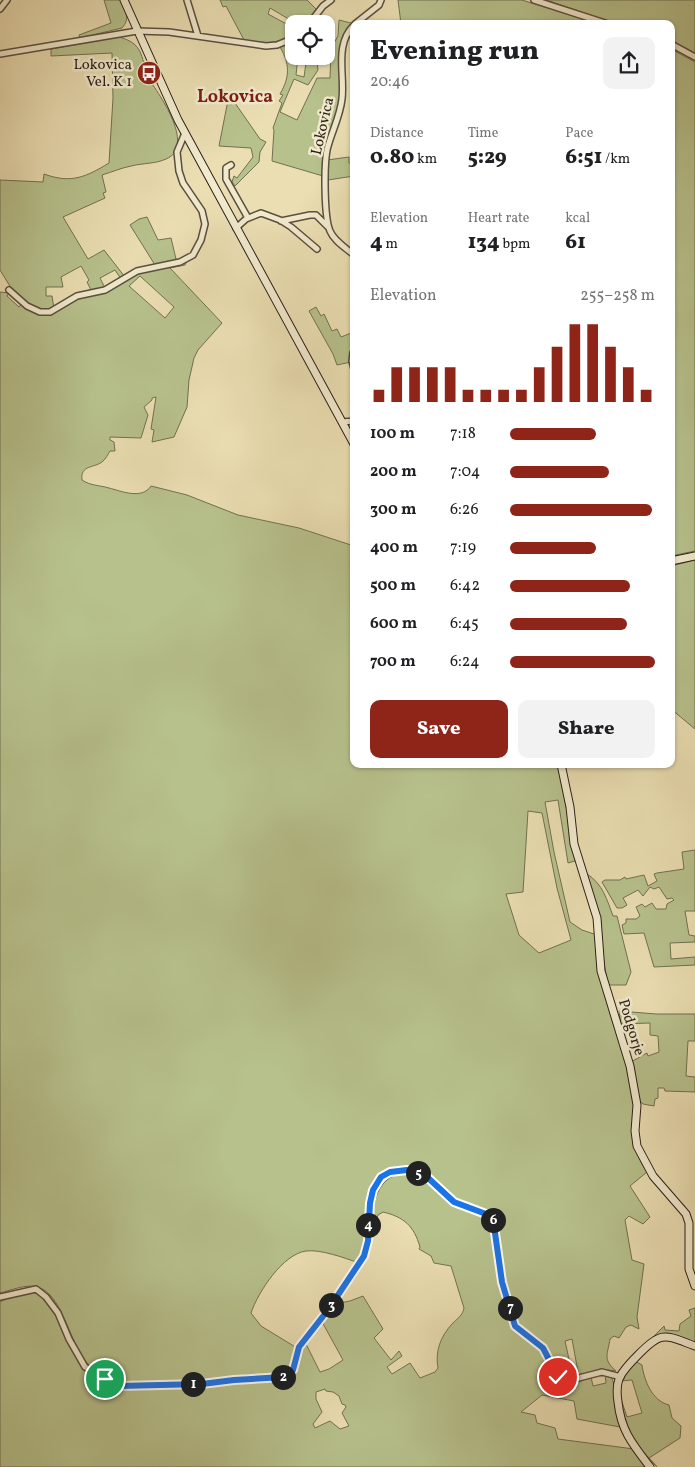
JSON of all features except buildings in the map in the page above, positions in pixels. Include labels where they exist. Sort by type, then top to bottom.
[{"type":"street","points":[[0,8],[7,0]]},
{"type":"street","points":[[124,0],[185,133],[350,437]]},
{"type":"street","points":[[187,0],[198,36]]},
{"type":"street","points":[[316,15],[331,0]]},
{"type":"street","name":"Lokovica","points":[[359,20],[379,5],[381,0]]},
{"type":"street","points":[[534,0],[596,20]]},
{"type":"street","name":"Lokovica","points":[[329,228],[326,214],[326,160],[343,96],[340,65],[342,51],[350,30]]},
{"type":"street","points":[[0,54],[137,31],[169,32],[266,46],[285,42]]},
{"type":"street","points":[[675,46],[695,57]]},
{"type":"street","points":[[9,290],[26,306],[40,312],[50,312],[77,296],[105,290],[137,271],[180,262],[193,255],[201,240],[205,224],[202,211],[178,171],[177,152],[185,133]]},
{"type":"street","points":[[231,165],[226,168],[226,179],[248,218]]},
{"type":"street","points":[[236,228],[248,218],[261,213],[281,220],[317,249]]},
{"type":"street","points":[[281,220],[316,215],[329,228],[334,237],[350,252]]},
{"type":"street","points":[[342,422],[350,421]]},
{"type":"street","points":[[675,560],[695,556]]},
{"type":"street","name":"Podgorje","points":[[561,768],[570,807],[574,844],[598,918],[602,972],[630,1066],[637,1105],[635,1131],[637,1146],[652,1176],[686,1214],[689,1223],[689,1269],[695,1286]]},
{"type":"street","points":[[0,1297],[36,1289],[46,1297],[58,1313],[69,1339],[86,1367],[119,1386],[202,1384],[283,1377],[293,1370],[299,1347],[328,1310],[364,1256],[368,1241],[370,1203],[373,1190],[381,1177],[390,1172],[407,1170],[426,1176],[454,1202],[486,1214],[493,1219],[502,1282],[515,1326],[543,1348],[558,1377],[572,1381],[602,1372],[621,1376]]},
{"type":"street","points":[[650,1467],[624,1430],[617,1390],[621,1376],[652,1340],[662,1336],[670,1336],[695,1346]]},
{"type":"green space","points":[[104,0],[120,0],[127,18],[125,24],[122,28],[80,38],[79,35],[111,23]]},
{"type":"green space","points":[[220,0],[307,0],[316,9],[312,15],[285,15],[285,17],[270,8],[268,14],[285,23],[285,39],[275,42],[257,42],[244,40],[226,6],[223,7]]},
{"type":"green space","points":[[398,0],[522,0],[585,20],[400,20]]},
{"type":"green space","points":[[546,0],[695,0],[695,53],[675,42],[675,20],[606,20]]},
{"type":"green space","points":[[339,20],[350,23],[339,56],[340,94],[337,114],[323,154],[323,176],[272,161],[273,128],[282,103],[279,101],[283,95],[280,94],[286,82],[287,65],[297,65],[296,75],[304,77],[306,65],[317,65],[318,70],[308,85],[294,79],[280,112],[297,120],[317,78],[330,78],[330,65],[335,65],[335,41],[338,36]]},
{"type":"green space","points":[[119,37],[132,42],[139,50],[146,72],[144,73],[164,103],[176,130],[178,142],[175,152],[162,161],[135,165],[102,175],[106,192],[103,193],[105,198],[63,217],[88,259],[104,250],[125,277],[121,279],[115,270],[100,278],[105,288],[92,292],[87,282],[89,280],[81,266],[61,277],[63,287],[46,287],[46,296],[52,296],[54,309],[48,311],[36,310],[11,288],[0,270],[0,180],[43,182],[44,174],[70,179],[78,178],[109,163],[113,98],[112,53],[51,56],[51,49]]},
{"type":"green space","points":[[285,45],[285,57],[280,47]]},
{"type":"green space","points":[[675,51],[695,62],[695,551],[675,555]]},
{"type":"green space","points":[[228,100],[235,103],[260,139],[266,142],[260,152],[259,162],[235,186],[232,182],[234,176],[237,178],[253,157],[251,148],[219,146]]},
{"type":"green space","points":[[349,157],[350,177],[328,180],[327,160]]},
{"type":"green space","points":[[147,217],[158,240],[171,238],[176,259],[169,263],[155,265],[130,225],[139,219]]},
{"type":"green space","points":[[187,261],[185,265],[170,268],[222,323],[198,350],[194,358],[189,380],[187,407],[174,437],[152,442],[154,430],[151,429],[156,397],[152,398],[144,407],[148,415],[141,438],[110,437],[110,440],[114,442],[115,451],[110,451],[99,464],[85,469],[82,480],[137,494],[142,493],[151,486],[187,495],[238,515],[299,528],[350,545],[350,768],[560,768],[575,861],[568,863],[558,800],[545,802],[554,852],[570,922],[582,930],[597,935],[601,965],[630,1075],[634,1102],[636,1147],[647,1172],[630,1186],[650,1217],[643,1224],[629,1216],[625,1220],[632,1260],[644,1264],[637,1317],[639,1329],[631,1325],[626,1327],[619,1338],[614,1336],[610,1339],[607,1360],[616,1371],[600,1369],[576,1378],[560,1376],[546,1346],[514,1321],[509,1304],[500,1254],[498,1230],[494,1216],[487,1210],[455,1199],[429,1176],[410,1167],[392,1168],[382,1172],[370,1189],[367,1200],[364,1245],[359,1263],[340,1256],[306,1251],[297,1254],[280,1266],[265,1285],[251,1313],[261,1326],[297,1348],[293,1363],[284,1375],[271,1377],[247,1375],[219,1380],[147,1383],[135,1383],[112,1378],[101,1374],[84,1359],[60,1310],[46,1291],[28,1286],[0,1293],[0,292],[9,293],[7,296],[19,307],[22,303],[42,314],[76,298],[108,291],[135,274]],"holes":[[[140,276],[174,307],[165,318],[129,286]],[[528,811],[542,813],[557,888],[571,940],[539,953],[519,935],[506,894],[523,892]],[[572,1339],[578,1372],[572,1373],[565,1341]]]},
{"type":"green space","points":[[316,307],[321,316],[324,314],[332,331],[337,329],[341,337],[350,334],[350,362],[337,365],[333,354],[309,311]]},
{"type":"green space","points":[[695,560],[695,729],[675,712],[675,565]]},
{"type":"green space","points":[[695,850],[695,911],[685,911],[689,935],[695,936],[695,942],[670,943],[671,959],[695,957],[695,965],[654,967],[644,933],[624,934],[622,925],[626,923],[626,919],[636,919],[640,916],[636,907],[642,904],[645,907],[652,903],[656,909],[666,909],[667,904],[674,900],[672,898],[667,899],[659,887],[654,889],[650,887],[643,896],[638,890],[623,898],[627,905],[617,908],[602,882],[644,875],[648,886],[657,881],[654,874],[684,869],[682,852]]},
{"type":"green space","points":[[587,874],[601,887],[613,916],[617,916],[631,972],[626,985],[608,985],[603,957],[601,923],[584,875]]},
{"type":"green space","points":[[619,1011],[656,1014],[695,1014],[695,1041],[688,1041],[686,1076],[695,1077],[695,1092],[665,1091],[664,1088],[658,1088],[658,1098],[655,1099],[654,1106],[643,1104],[640,1101],[631,1062],[647,1053],[648,1056],[659,1052],[658,1036],[650,1035],[650,1023],[621,1024]]},
{"type":"green space","points":[[402,1173],[414,1175],[429,1183],[452,1204],[488,1220],[491,1224],[500,1291],[507,1316],[518,1332],[538,1346],[547,1360],[555,1380],[547,1390],[554,1395],[566,1387],[565,1382],[578,1382],[591,1377],[593,1386],[606,1383],[605,1374],[611,1376],[620,1427],[577,1419],[574,1401],[542,1395],[521,1412],[535,1415],[537,1423],[555,1428],[558,1439],[634,1449],[648,1467],[0,1467],[0,1302],[12,1296],[29,1292],[36,1293],[44,1298],[52,1307],[79,1361],[122,1386],[143,1388],[212,1386],[243,1381],[283,1380],[293,1374],[305,1342],[320,1372],[329,1369],[343,1360],[321,1320],[335,1304],[363,1296],[383,1329],[374,1338],[391,1360],[399,1351],[402,1356],[387,1367],[392,1374],[410,1363],[420,1378],[435,1372],[438,1368],[437,1356],[442,1339],[448,1329],[461,1315],[464,1308],[451,1266],[434,1263],[431,1256],[419,1249],[415,1233],[407,1224],[397,1217],[383,1212],[378,1215],[375,1225],[372,1224],[378,1192],[387,1180]],"holes":[[[325,1389],[326,1391],[333,1392],[339,1396],[342,1404],[345,1405],[346,1407],[342,1413],[349,1426],[340,1429],[330,1421],[315,1428],[313,1424],[322,1412],[316,1399],[316,1392]]]},
{"type":"green space","points":[[695,1308],[695,1344],[669,1335],[651,1339],[664,1326],[665,1330],[679,1331],[680,1324],[691,1316],[689,1310]]},
{"type":"green space","points":[[635,1361],[642,1365],[647,1383],[654,1395],[663,1403],[669,1405],[672,1418],[681,1426],[680,1438],[649,1458],[657,1467],[631,1438],[625,1429],[619,1393],[627,1417],[642,1413],[632,1380],[621,1381]]},
{"type":"place","name":"Lokovica Vel. K 1","points":[[149,73]]},
{"type":"district","name":"Lokovica","points":[[235,96]]},
{"type":"route","points":[[105,1379],[119,1386],[146,1386],[202,1384],[283,1377],[293,1370],[299,1347],[328,1310],[364,1256],[368,1241],[370,1203],[373,1190],[381,1177],[390,1172],[407,1170],[426,1176],[454,1202],[486,1214],[493,1219],[502,1282],[515,1326],[543,1348],[552,1370],[558,1377]]}]
